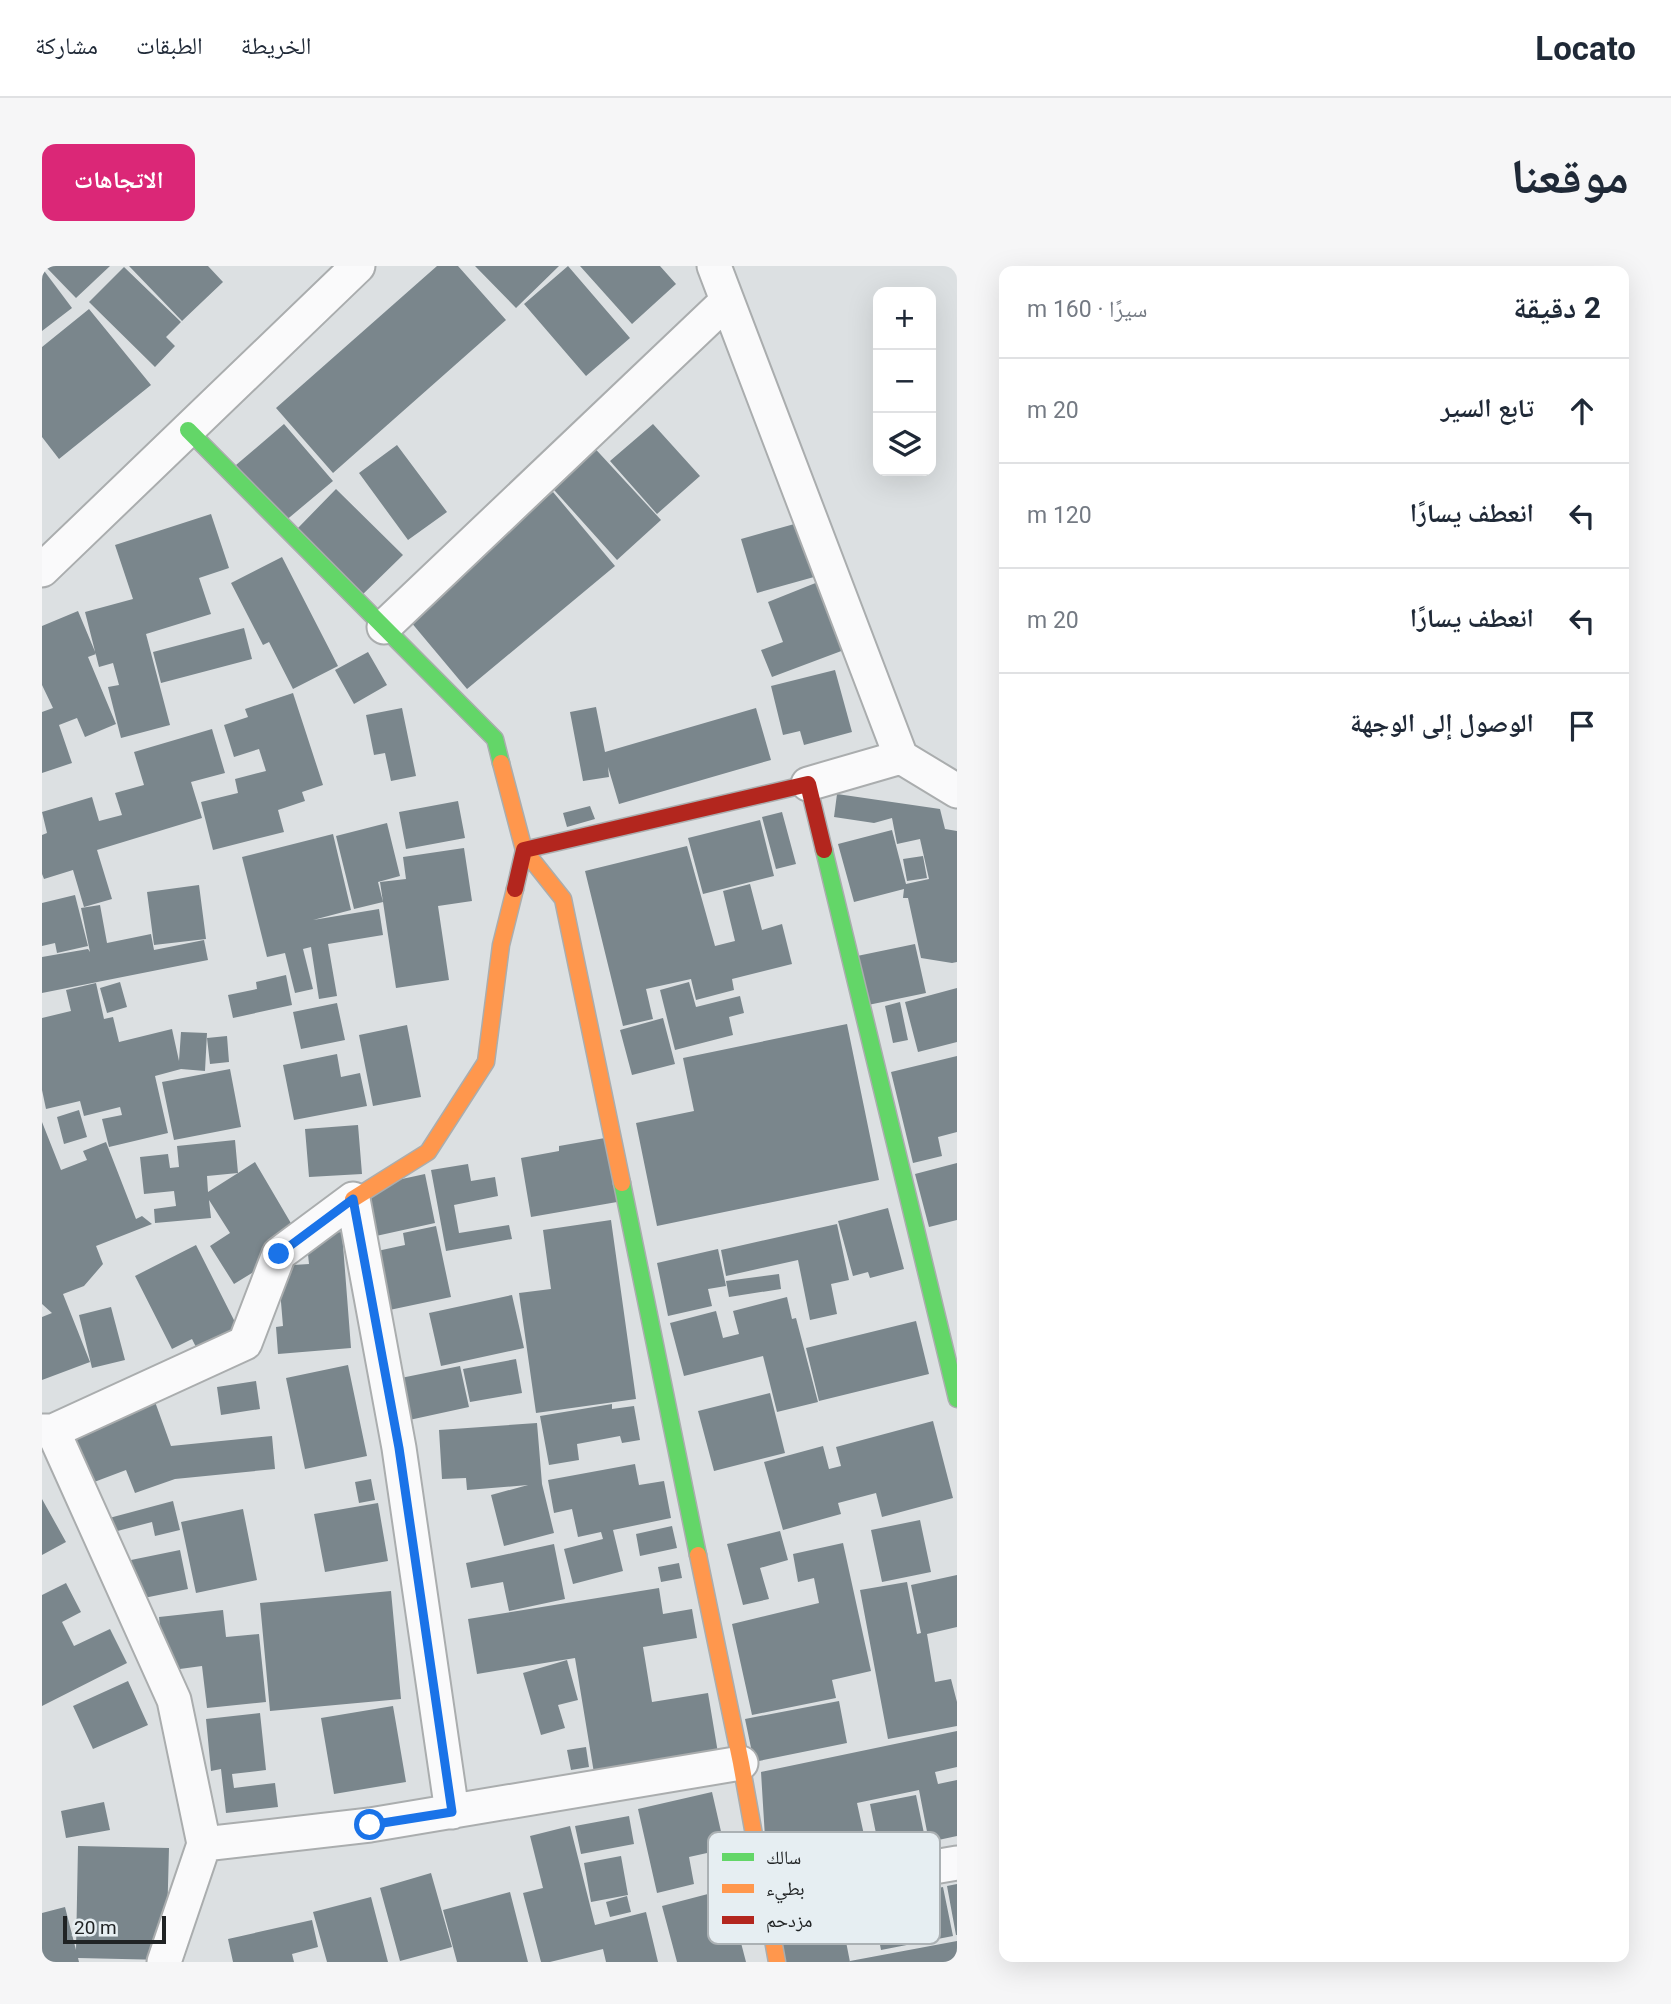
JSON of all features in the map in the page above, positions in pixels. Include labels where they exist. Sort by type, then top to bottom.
[{"type":"street","points":[[42,570],[358,266]]},
{"type":"street","points":[[714,266],[901,757],[957,790]]},
{"type":"street","points":[[384,627],[727,301]]},
{"type":"street","points":[[188,430],[495,739],[524,850],[563,899],[753,1832]]},
{"type":"street","points":[[524,850],[808,784],[901,757]]},
{"type":"street","points":[[808,784],[957,1399]]},
{"type":"street","points":[[164,1962],[204,1844],[174,1700],[47,1431],[246,1343],[279,1254],[353,1199],[428,1152],[486,1062],[500,945],[524,850]]},
{"type":"street","points":[[353,1199],[399,1448],[452,1812]]},
{"type":"street","points":[[204,1844],[370,1825],[741,1763]]},
{"type":"street","points":[[774,1944],[777,1962]]},
{"type":"building","points":[[45,266],[110,266],[76,298]]},
{"type":"building","points":[[129,266],[208,266],[223,282],[182,321]]},
{"type":"building","points":[[437,266],[458,266],[506,320],[333,473],[276,408]]},
{"type":"building","points":[[475,266],[559,266],[516,308]]},
{"type":"building","points":[[568,266],[630,338],[586,376],[524,304]]},
{"type":"building","points":[[580,266],[660,266],[676,284],[632,324]]},
{"type":"building","points":[[124,267],[181,322],[166,337],[175,346],[155,367],[89,302]]},
{"type":"building","points":[[42,268],[72,308],[42,331]]},
{"type":"building","points":[[89,309],[151,385],[59,459],[42,437],[42,347]]},
{"type":"building","points":[[284,424],[333,481],[284,522],[236,465]]},
{"type":"building","points":[[653,424],[700,476],[657,514],[610,461]]},
{"type":"building","points":[[589,442],[661,520],[617,560],[546,481]]},
{"type":"building","points":[[397,445],[447,512],[408,540],[359,473]]},
{"type":"building","points":[[336,489],[403,555],[359,598],[298,528]]},
{"type":"building","points":[[553,492],[615,566],[467,689],[405,615]]},
{"type":"building","points":[[211,514],[229,568],[199,578],[211,614],[146,634],[170,725],[121,738],[108,687],[119,685],[113,663],[99,667],[85,612],[133,599],[115,545]]},
{"type":"building","points":[[798,523],[814,577],[757,593],[741,539]]},
{"type":"building","points":[[282,557],[338,666],[293,689],[269,642],[263,645],[231,583]]},
{"type":"building","points":[[818,582],[844,650],[772,677],[761,650],[783,642],[768,602]]},
{"type":"building","points":[[78,611],[96,654],[88,657],[116,724],[85,737],[77,718],[59,725],[72,763],[42,773],[42,712],[53,708],[42,685],[42,626]]},
{"type":"building","points":[[244,628],[252,659],[161,683],[153,652]]},
{"type":"building","points":[[368,652],[387,685],[354,704],[335,670]]},
{"type":"building","points":[[835,670],[852,732],[804,745],[800,731],[783,735],[771,686]]},
{"type":"building","points":[[293,693],[323,785],[302,792],[305,801],[278,810],[284,832],[213,850],[201,802],[238,793],[235,779],[266,771],[259,749],[234,757],[224,725],[248,717],[245,709]]},
{"type":"building","points":[[596,707],[605,752],[756,708],[771,760],[619,804],[608,767],[609,777],[583,781],[570,712]]},
{"type":"building","points":[[402,708],[416,776],[391,781],[385,753],[374,755],[366,715]]},
{"type":"building","points":[[212,729],[225,773],[191,782],[202,818],[97,850],[112,899],[84,907],[73,870],[44,879],[42,835],[47,833],[42,812],[92,797],[99,821],[122,815],[115,793],[144,785],[134,752]]},
{"type":"building","points":[[837,794],[940,809],[945,829],[957,831],[957,962],[921,958],[908,898],[903,898],[904,889],[854,902],[838,844],[892,830],[906,884],[929,879],[920,839],[897,844],[892,818],[874,823],[834,817]]},
{"type":"building","points":[[458,801],[465,838],[406,849],[399,812]]},
{"type":"building","points":[[590,806],[595,819],[567,827],[563,813]]},
{"type":"building","points":[[782,812],[796,864],[776,869],[762,817]]},
{"type":"building","points":[[760,820],[774,876],[703,894],[688,838]]},
{"type":"building","points":[[387,823],[400,876],[378,882],[383,902],[354,909],[336,836]]},
{"type":"building","points":[[333,834],[351,910],[313,920],[379,909],[383,935],[328,944],[337,996],[319,999],[311,947],[303,949],[313,989],[295,993],[285,953],[267,957],[242,857]]},
{"type":"building","points":[[687,846],[715,946],[735,941],[723,891],[750,884],[762,930],[782,924],[792,964],[732,979],[734,990],[696,1000],[691,979],[646,989],[653,1019],[623,1026],[585,871]]},
{"type":"building","points":[[464,848],[472,901],[438,906],[449,980],[396,988],[380,882],[406,879],[403,857]]},
{"type":"building","points":[[923,856],[927,878],[907,881],[903,859]]},
{"type":"building","points":[[199,885],[206,939],[154,945],[147,892]]},
{"type":"building","points":[[75,895],[88,946],[57,953],[55,943],[42,946],[42,903]]},
{"type":"building","points":[[100,905],[107,943],[151,934],[154,950],[204,940],[208,960],[42,993],[42,957],[88,949],[90,952],[81,908]]},
{"type":"building","points":[[915,944],[926,993],[868,1005],[857,956]]},
{"type":"building","points":[[286,975],[292,1005],[233,1018],[228,995],[257,989],[256,982]]},
{"type":"building","points":[[120,982],[127,1007],[107,1013],[100,988]]},
{"type":"building","points":[[689,982],[696,1007],[740,996],[744,1013],[729,1017],[733,1035],[675,1050],[660,990]]},
{"type":"building","points":[[96,983],[104,1019],[113,1017],[119,1042],[172,1029],[179,1061],[181,1032],[207,1033],[205,1071],[181,1069],[155,1076],[168,1133],[109,1147],[102,1119],[122,1115],[120,1107],[84,1116],[80,1101],[46,1109],[42,1090],[42,1018],[71,1011],[66,990]]},
{"type":"building","points":[[957,988],[957,1042],[918,1052],[905,1002]]},
{"type":"building","points":[[900,1002],[908,1040],[893,1043],[885,1006]]},
{"type":"building","points":[[337,1003],[345,1040],[301,1049],[293,1012]]},
{"type":"building","points":[[663,1018],[675,1064],[632,1075],[620,1030]]},
{"type":"building","points":[[847,1024],[879,1180],[657,1226],[636,1123],[694,1111],[683,1058]]},
{"type":"building","points":[[407,1025],[421,1097],[373,1106],[359,1035]]},
{"type":"building","points":[[227,1036],[229,1062],[210,1064],[207,1038]]},
{"type":"building","points":[[337,1054],[341,1077],[360,1073],[367,1106],[294,1120],[283,1065]]},
{"type":"building","points":[[957,1056],[957,1132],[938,1137],[942,1156],[913,1163],[891,1072]]},
{"type":"building","points":[[230,1069],[241,1127],[174,1140],[162,1082]]},
{"type":"building","points":[[79,1110],[87,1137],[64,1144],[57,1117]]},
{"type":"building","points":[[42,1122],[61,1170],[87,1160],[83,1151],[106,1142],[136,1219],[142,1216],[152,1224],[96,1246],[103,1264],[84,1286],[63,1294],[90,1362],[42,1380],[42,1317],[52,1313],[42,1304]]},
{"type":"building","points":[[358,1125],[362,1174],[309,1177],[305,1129]]},
{"type":"building","points":[[605,1138],[617,1202],[531,1217],[521,1158],[559,1151],[559,1146]]},
{"type":"building","points":[[235,1140],[238,1173],[255,1162],[302,1242],[234,1284],[210,1246],[230,1233],[209,1200],[211,1218],[155,1223],[154,1209],[176,1206],[174,1191],[144,1194],[140,1157],[168,1154],[170,1168],[179,1167],[177,1146]],"holes":[[[238,1173],[208,1192],[207,1176]]]},
{"type":"building","points":[[957,1163],[957,1220],[929,1227],[915,1174]]},
{"type":"building","points":[[468,1164],[471,1181],[495,1177],[498,1196],[454,1205],[459,1233],[509,1225],[512,1239],[446,1251],[431,1170]]},
{"type":"building","points":[[425,1174],[435,1223],[376,1236],[365,1187]]},
{"type":"building","points":[[888,1208],[904,1269],[870,1278],[868,1272],[853,1276],[838,1221]]},
{"type":"building","points":[[611,1220],[636,1399],[536,1413],[519,1293],[551,1289],[543,1230]]},
{"type":"building","points":[[837,1224],[849,1280],[831,1284],[837,1314],[810,1320],[798,1260],[726,1276],[721,1250]]},
{"type":"building","points":[[436,1226],[451,1297],[380,1312],[368,1253],[405,1245],[403,1233]]},
{"type":"building","points":[[342,1232],[351,1348],[278,1354],[276,1327],[283,1326],[278,1266],[309,1264],[306,1235]]},
{"type":"building","points":[[196,1245],[240,1332],[199,1353],[192,1339],[172,1349],[135,1276]]},
{"type":"building","points":[[718,1249],[726,1286],[708,1289],[712,1306],[668,1316],[657,1263]]},
{"type":"building","points":[[779,1274],[781,1289],[729,1297],[726,1281]]},
{"type":"building","points":[[512,1295],[524,1348],[441,1366],[429,1313]]},
{"type":"building","points":[[787,1297],[792,1319],[796,1318],[818,1402],[777,1412],[763,1356],[684,1376],[670,1323],[716,1311],[723,1338],[739,1334],[733,1311]]},
{"type":"building","points":[[111,1307],[125,1360],[92,1368],[79,1315]]},
{"type":"building","points":[[916,1321],[929,1374],[819,1401],[806,1348]]},
{"type":"building","points":[[516,1359],[522,1393],[470,1402],[463,1369]]},
{"type":"building","points":[[348,1365],[367,1456],[305,1469],[286,1378]]},
{"type":"building","points":[[460,1366],[469,1407],[400,1422],[391,1380]]},
{"type":"building","points":[[256,1381],[260,1409],[221,1415],[217,1387]]},
{"type":"building","points":[[770,1393],[785,1453],[714,1471],[698,1411]]},
{"type":"building","points":[[154,1399],[171,1446],[272,1436],[275,1469],[175,1479],[135,1493],[126,1470],[73,1490],[53,1436]]},
{"type":"building","points":[[612,1404],[612,1409],[634,1406],[640,1440],[622,1443],[620,1436],[577,1444],[579,1460],[549,1465],[540,1416]]},
{"type":"building","points":[[933,1421],[953,1498],[882,1517],[876,1493],[838,1503],[841,1514],[783,1530],[764,1462],[823,1446],[829,1469],[841,1466],[836,1447]]},
{"type":"building","points":[[537,1423],[542,1484],[554,1533],[504,1546],[491,1495],[528,1485],[467,1490],[466,1478],[442,1479],[439,1430]]},
{"type":"building","points":[[635,1464],[639,1485],[664,1481],[671,1518],[613,1530],[623,1571],[573,1584],[564,1549],[603,1539],[601,1532],[578,1537],[572,1509],[554,1513],[548,1480]]},
{"type":"building","points":[[371,1479],[375,1500],[359,1503],[355,1482]]},
{"type":"building","points":[[42,1499],[66,1542],[42,1555]]},
{"type":"building","points":[[173,1501],[180,1530],[155,1536],[152,1522],[102,1535],[98,1521]]},
{"type":"building","points":[[378,1503],[388,1561],[325,1572],[314,1514]]},
{"type":"building","points":[[243,1509],[257,1580],[196,1593],[181,1522]]},
{"type":"building","points":[[920,1520],[931,1572],[882,1582],[871,1530]]},
{"type":"building","points":[[672,1526],[677,1548],[640,1556],[636,1534]]},
{"type":"building","points":[[780,1531],[788,1560],[760,1568],[769,1599],[743,1605],[727,1544]]},
{"type":"building","points":[[843,1543],[871,1671],[832,1680],[836,1698],[752,1715],[732,1624],[819,1603],[814,1578],[798,1582],[793,1554]]},
{"type":"building","points":[[554,1544],[565,1599],[509,1611],[503,1582],[471,1588],[466,1563]]},
{"type":"building","points":[[180,1550],[188,1589],[139,1599],[131,1560]]},
{"type":"building","points":[[679,1563],[682,1578],[661,1582],[658,1567]]},
{"type":"building","points":[[957,1575],[957,1627],[927,1634],[935,1682],[951,1679],[957,1702],[957,1726],[888,1739],[860,1590],[907,1582],[917,1634],[921,1633],[911,1585]]},
{"type":"building","points":[[66,1583],[81,1612],[62,1622],[74,1646],[110,1629],[127,1663],[42,1706],[42,1595]]},
{"type":"building","points":[[659,1588],[663,1614],[692,1609],[697,1638],[643,1647],[652,1702],[708,1693],[718,1753],[594,1773],[575,1658],[477,1674],[468,1619]]},
{"type":"building","points":[[391,1591],[401,1699],[270,1711],[260,1603]]},
{"type":"building","points":[[223,1610],[226,1637],[259,1634],[266,1702],[207,1708],[202,1666],[165,1671],[159,1617]]},
{"type":"building","points":[[567,1660],[578,1700],[558,1705],[565,1728],[541,1735],[523,1673]]},
{"type":"building","points":[[128,1681],[148,1725],[93,1749],[73,1706]]},
{"type":"building","points":[[839,1701],[847,1743],[754,1762],[745,1719]]},
{"type":"building","points":[[393,1706],[406,1782],[334,1794],[321,1718]]},
{"type":"building","points":[[260,1713],[266,1770],[232,1774],[234,1788],[275,1783],[278,1807],[226,1813],[221,1769],[211,1771],[206,1719]]},
{"type":"building","points":[[957,1731],[957,1767],[935,1772],[938,1784],[957,1780],[957,1836],[940,1840],[940,1832],[927,1832],[919,1790],[857,1803],[863,1832],[765,1832],[761,1772]]},
{"type":"building","points":[[586,1747],[589,1767],[571,1770],[567,1750]]},
{"type":"building","points":[[712,1792],[721,1832],[708,1832],[708,1853],[689,1857],[694,1884],[657,1893],[638,1809]]},
{"type":"building","points":[[916,1795],[924,1832],[876,1832],[870,1804]]},
{"type":"building","points":[[104,1802],[110,1830],[66,1838],[61,1811]]},
{"type":"building","points":[[629,1816],[634,1844],[581,1854],[575,1826]]},
{"type":"building","points":[[570,1826],[595,1925],[646,1912],[658,1962],[606,1962],[603,1949],[541,1962],[523,1893],[543,1888],[530,1836]]},
{"type":"building","points":[[78,1846],[169,1848],[166,1960],[78,1958],[79,1962],[42,1962],[42,1913],[65,1907],[76,1950]]},
{"type":"building","points":[[621,1856],[628,1895],[591,1902],[584,1863]]},
{"type":"building","points":[[431,1873],[452,1947],[400,1961],[380,1888]]},
{"type":"building","points":[[957,1884],[957,1935],[956,1935],[947,1886]]},
{"type":"building","points":[[943,1887],[953,1936],[940,1939],[940,1888]]},
{"type":"building","points":[[510,1892],[528,1962],[457,1962],[443,1910]]},
{"type":"building","points":[[708,1894],[708,1944],[741,1944],[746,1962],[677,1962],[662,1906]]},
{"type":"building","points":[[627,1896],[631,1912],[610,1917],[606,1902]]},
{"type":"building","points":[[371,1897],[388,1962],[327,1962],[313,1912]]},
{"type":"building","points":[[312,1920],[318,1947],[292,1954],[294,1962],[233,1962],[228,1939]]},
{"type":"building","points":[[957,1941],[957,1962],[850,1962],[850,1961]]},
{"type":"building","points":[[775,1944],[846,1944],[850,1962],[778,1962]]},
{"type":"building","points":[[880,1944],[912,1944],[881,1950]]},
{"type":"traffic: fast","points":[[188,430],[495,739],[501,763]]},
{"type":"traffic: fast","points":[[824,850],[957,1399]]},
{"type":"traffic: fast","points":[[622,1183],[698,1555]]},
{"type":"traffic: slow","points":[[501,763],[524,850],[563,899],[622,1183]]},
{"type":"traffic: slow","points":[[353,1199],[428,1152],[486,1062],[501,945],[515,889]]},
{"type":"traffic: slow","points":[[698,1555],[753,1832]]},
{"type":"traffic: slow","points":[[774,1944],[777,1962]]},
{"type":"traffic: jam","points":[[515,889],[524,850],[808,784],[824,850]]},
{"type":"route","points":[[279,1254],[353,1199],[399,1448],[452,1812],[370,1825]]}]
